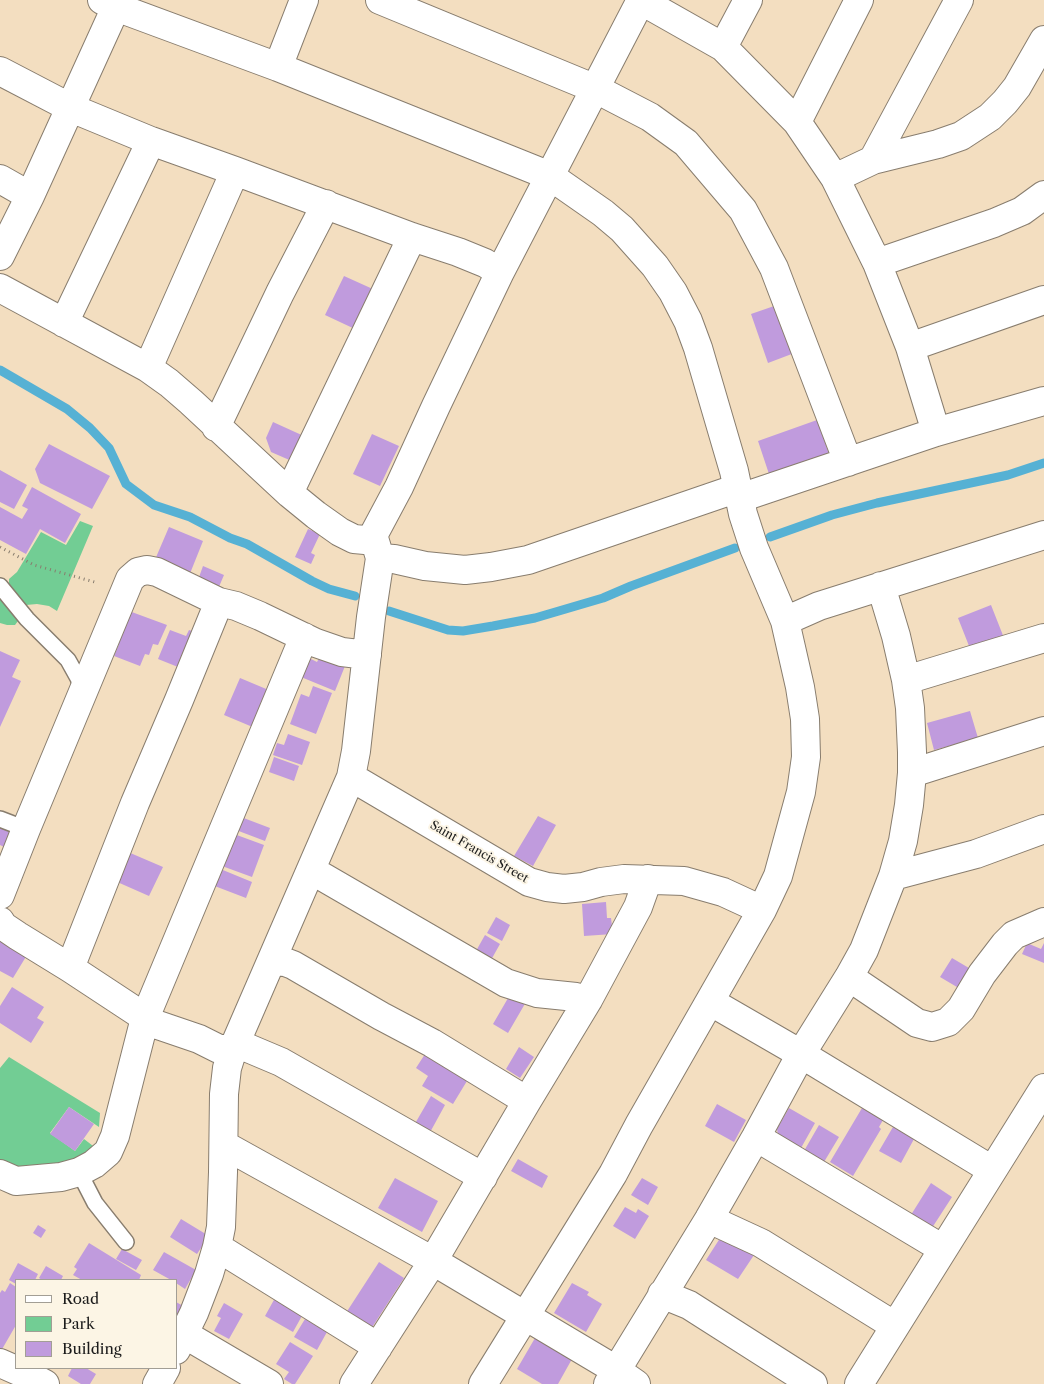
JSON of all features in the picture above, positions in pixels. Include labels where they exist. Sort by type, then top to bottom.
[{"type":"street","points":[[278,67],[304,0]]},
{"type":"street","points":[[380,0],[596,89],[650,117],[686,143],[743,210],[774,268],[848,462]]},
{"type":"street","points":[[269,1384],[180,1342],[209,1274],[217,1247],[220,1227],[224,1144],[224,1094],[227,1068],[351,777],[356,751],[367,655],[377,548],[375,532],[399,487],[439,398],[500,272],[596,89],[640,0],[723,47],[797,122],[835,178],[878,263],[910,347],[936,432]]},
{"type":"street","points":[[723,47],[748,0]]},
{"type":"street","points":[[797,122],[859,0]]},
{"type":"street","points":[[873,160],[959,0]]},
{"type":"street","points":[[0,256],[71,108],[109,4],[278,67],[550,176],[603,213],[622,229],[655,266],[673,292],[688,321],[698,348],[754,548],[785,621],[805,719],[806,757],[801,792],[792,832],[778,876],[762,910],[613,1174],[483,1384]]},
{"type":"street","points":[[835,178],[873,160],[938,144],[961,136],[990,117],[1017,86],[1044,40]]},
{"type":"street","points":[[0,72],[71,108],[150,141],[458,252],[485,263],[500,272]]},
{"type":"street","points":[[64,323],[150,141]]},
{"type":"street","points":[[148,368],[236,171]]},
{"type":"street","points":[[0,179],[30,196]]},
{"type":"street","points":[[878,263],[994,224],[1022,211],[1044,195]]},
{"type":"street","points":[[216,427],[280,292],[326,204]]},
{"type":"street","points":[[289,493],[412,237]]},
{"type":"street","points":[[0,288],[148,368],[170,383],[289,493],[340,532],[354,539],[365,540],[388,558],[425,566],[465,570],[528,560],[739,493],[848,462],[936,432],[1044,401]]},
{"type":"street","points":[[910,347],[1044,300]]},
{"type":"street","points":[[785,621],[819,606],[1044,535]]},
{"type":"street","points":[[0,895],[130,579],[138,572],[147,570],[157,572],[219,602],[260,616],[304,637],[342,652],[367,655]]},
{"type":"street","points":[[224,1144],[433,1261],[524,1316],[620,1379],[662,1294],[756,1137],[800,1054],[864,950],[893,876],[903,841],[912,773],[910,708],[896,636],[881,586]]},
{"type":"street","points":[[70,968],[135,803],[219,602]]},
{"type":"street","points":[[0,1174],[16,1181],[61,1177],[79,1172],[94,1164],[108,1152],[115,1136],[145,1018],[304,637]]},
{"type":"street","points":[[906,680],[1044,638]]},
{"type":"street","points":[[912,773],[1044,731]]},
{"type":"street","name":"Saint Francis Street","points":[[351,777],[529,882],[547,887],[564,888],[582,887],[624,879],[684,881],[723,892],[762,910]]},
{"type":"street","points":[[893,876],[976,854],[1044,829]]},
{"type":"street","points":[[310,870],[506,983],[537,993],[588,1000]]},
{"type":"street","points":[[354,1384],[433,1261],[588,1000],[638,907],[648,879]]},
{"type":"street","points":[[0,921],[3,926],[145,1018],[219,1049],[235,1046],[281,1062],[483,1177]]},
{"type":"street","points":[[849,977],[917,1023],[932,1027],[948,1022],[961,1009],[985,969],[1005,944],[1014,936],[1044,922]]},
{"type":"street","points":[[272,961],[294,965],[381,1016],[432,1043],[527,1101]]},
{"type":"street","points":[[711,1002],[992,1170]]},
{"type":"street","points":[[859,1384],[1044,1088]]},
{"type":"street","points":[[756,1137],[943,1249]]},
{"type":"street","points":[[708,1219],[761,1243],[895,1326]]},
{"type":"street","points":[[217,1247],[378,1347]]},
{"type":"street","points":[[662,1294],[689,1305],[813,1384]]},
{"type":"street","points":[[2,1368],[28,1374],[45,1384]]},
{"type":"street","points":[[157,1384],[165,1369]]},
{"type":"lane","points":[[0,586],[27,619],[68,660],[78,678],[83,694]]},
{"type":"lane","points":[[0,819],[26,829]]},
{"type":"lane","points":[[79,1172],[95,1203],[126,1242]]},
{"type":"path","points":[[0,548],[34,565],[97,584],[113,584],[130,579]]},
{"type":"green space","points":[[80,521],[93,526],[57,611],[49,606],[26,605],[15,598],[9,587],[9,579],[17,572],[41,532],[66,545]]},
{"type":"green space","points":[[0,598],[12,610],[18,621],[15,625],[0,623]]},
{"type":"green space","points":[[9,1057],[100,1113],[99,1127],[69,1107],[50,1133],[75,1151],[84,1139],[97,1149],[67,1169],[0,1167],[0,1068]]},
{"type":"building","points":[[344,276],[375,290],[357,330],[325,315]]},
{"type":"building","points":[[780,304],[797,352],[768,363],[751,314]]},
{"type":"building","points":[[817,420],[829,454],[769,474],[758,441]]},
{"type":"building","points":[[273,422],[306,437],[294,462],[271,452],[266,438]]},
{"type":"building","points":[[372,434],[399,446],[380,486],[353,474]]},
{"type":"building","points":[[49,444],[110,476],[92,509],[40,483],[35,469]]},
{"type":"building","points":[[0,470],[27,485],[14,509],[0,502]]},
{"type":"building","points":[[32,487],[81,514],[65,543],[40,529],[26,554],[0,540],[0,507],[22,519],[28,509],[22,506]]},
{"type":"building","points":[[169,527],[203,541],[189,576],[154,562]]},
{"type":"building","points":[[308,529],[320,534],[311,553],[315,555],[311,564],[295,557]]},
{"type":"building","points":[[203,566],[224,575],[218,589],[198,580]]},
{"type":"building","points":[[991,605],[1004,638],[971,651],[958,618]]},
{"type":"building","points":[[129,611],[167,625],[158,645],[153,644],[149,655],[145,654],[140,666],[114,656],[119,644],[116,643]]},
{"type":"building","points":[[170,630],[186,636],[189,630],[198,633],[183,669],[158,659]]},
{"type":"building","points":[[0,651],[20,660],[12,677],[21,681],[0,727]]},
{"type":"building","points":[[320,656],[345,666],[335,691],[301,677],[309,658],[317,662]]},
{"type":"building","points":[[240,678],[271,691],[255,728],[224,715]]},
{"type":"building","points":[[313,686],[332,693],[316,734],[290,724],[301,694],[309,697]]},
{"type":"building","points":[[970,711],[978,738],[934,750],[927,723]]},
{"type":"building","points":[[288,734],[310,742],[302,765],[273,755],[277,743],[284,745]]},
{"type":"building","points":[[274,757],[299,766],[294,781],[269,772]]},
{"type":"building","points":[[538,816],[556,825],[533,866],[514,856]]},
{"type":"building","points":[[241,817],[270,828],[265,841],[236,830]]},
{"type":"building","points":[[0,827],[15,833],[8,849],[0,845]]},
{"type":"building","points":[[234,834],[264,845],[252,877],[222,866]]},
{"type":"building","points":[[128,852],[163,867],[149,896],[115,881]]},
{"type":"building","points":[[218,868],[252,882],[246,898],[212,885]]},
{"type":"building","points":[[606,902],[607,918],[611,918],[613,934],[584,936],[582,904]]},
{"type":"building","points":[[496,917],[510,925],[502,941],[487,933]]},
{"type":"building","points":[[485,935],[500,944],[491,960],[476,951]]},
{"type":"building","points":[[0,938],[27,955],[13,978],[0,971]]},
{"type":"building","points":[[1027,943],[1041,949],[1044,943],[1044,963],[1022,954]]},
{"type":"building","points":[[952,958],[974,971],[962,990],[940,977]]},
{"type":"building","points":[[12,987],[44,1007],[37,1018],[44,1022],[31,1043],[0,1023],[0,1006]]},
{"type":"building","points":[[511,993],[526,1002],[508,1033],[493,1024]]},
{"type":"building","points":[[519,1047],[534,1057],[520,1078],[506,1069]]},
{"type":"building","points":[[427,1051],[470,1076],[453,1104],[422,1086],[428,1076],[416,1068]]},
{"type":"building","points":[[431,1096],[445,1105],[428,1136],[413,1127]]},
{"type":"building","points":[[717,1104],[746,1120],[734,1142],[705,1126]]},
{"type":"building","points":[[69,1107],[94,1124],[75,1151],[50,1134]]},
{"type":"building","points":[[789,1108],[815,1123],[801,1148],[778,1135],[777,1129]]},
{"type":"building","points":[[862,1108],[883,1120],[879,1127],[881,1129],[853,1176],[830,1162]]},
{"type":"building","points":[[819,1125],[839,1137],[824,1162],[804,1151]]},
{"type":"building","points":[[893,1127],[914,1139],[901,1163],[879,1151]]},
{"type":"building","points":[[518,1159],[548,1176],[542,1188],[511,1171]]},
{"type":"building","points":[[395,1178],[438,1201],[422,1232],[378,1208]]},
{"type":"building","points":[[642,1178],[658,1187],[648,1205],[631,1195]]},
{"type":"building","points":[[931,1183],[952,1197],[930,1231],[909,1218]]},
{"type":"building","points":[[625,1207],[636,1213],[638,1209],[649,1216],[635,1239],[613,1226]]},
{"type":"building","points":[[181,1219],[209,1236],[197,1254],[170,1237]]},
{"type":"building","points":[[38,1225],[46,1230],[41,1238],[33,1233]]},
{"type":"building","points":[[724,1232],[756,1252],[738,1279],[706,1260]]},
{"type":"building","points":[[89,1243],[141,1275],[139,1279],[80,1279],[73,1275],[77,1269],[74,1267]]},
{"type":"building","points":[[122,1249],[142,1260],[136,1270],[116,1259]]},
{"type":"building","points":[[164,1252],[196,1270],[185,1289],[178,1284],[178,1279],[169,1279],[153,1270]]},
{"type":"building","points":[[379,1262],[404,1278],[369,1332],[344,1316]]},
{"type":"building","points":[[18,1263],[38,1274],[36,1279],[15,1279],[15,1283],[9,1280]]},
{"type":"building","points":[[46,1266],[63,1276],[62,1279],[39,1278]]},
{"type":"building","points":[[10,1283],[15,1286],[15,1327],[1,1351],[0,1293],[2,1290],[5,1292]]},
{"type":"building","points":[[572,1283],[589,1292],[587,1295],[602,1304],[586,1332],[554,1313]]},
{"type":"building","points":[[275,1298],[303,1314],[293,1332],[265,1316]]},
{"type":"building","points":[[178,1303],[185,1307],[178,1319]]},
{"type":"building","points":[[224,1303],[243,1314],[229,1339],[214,1331],[221,1318],[217,1316]]},
{"type":"building","points":[[305,1319],[327,1332],[317,1350],[294,1337]]},
{"type":"building","points":[[535,1338],[572,1359],[558,1384],[542,1384],[517,1369]]},
{"type":"building","points":[[290,1342],[313,1356],[295,1384],[284,1379],[289,1372],[276,1364]]},
{"type":"building","points":[[72,1369],[88,1369],[96,1374],[90,1384],[81,1384],[68,1376]]},
{"type":"waterway","points":[[0,370],[67,409],[90,428],[109,448],[126,484],[154,505],[190,517],[230,538],[247,544],[329,589],[355,596]]},
{"type":"waterway","points":[[770,537],[832,515],[877,503],[1008,475],[1044,463]]},
{"type":"waterway","points":[[389,611],[448,630],[463,631],[493,626],[535,618],[603,598],[735,548]]}]
